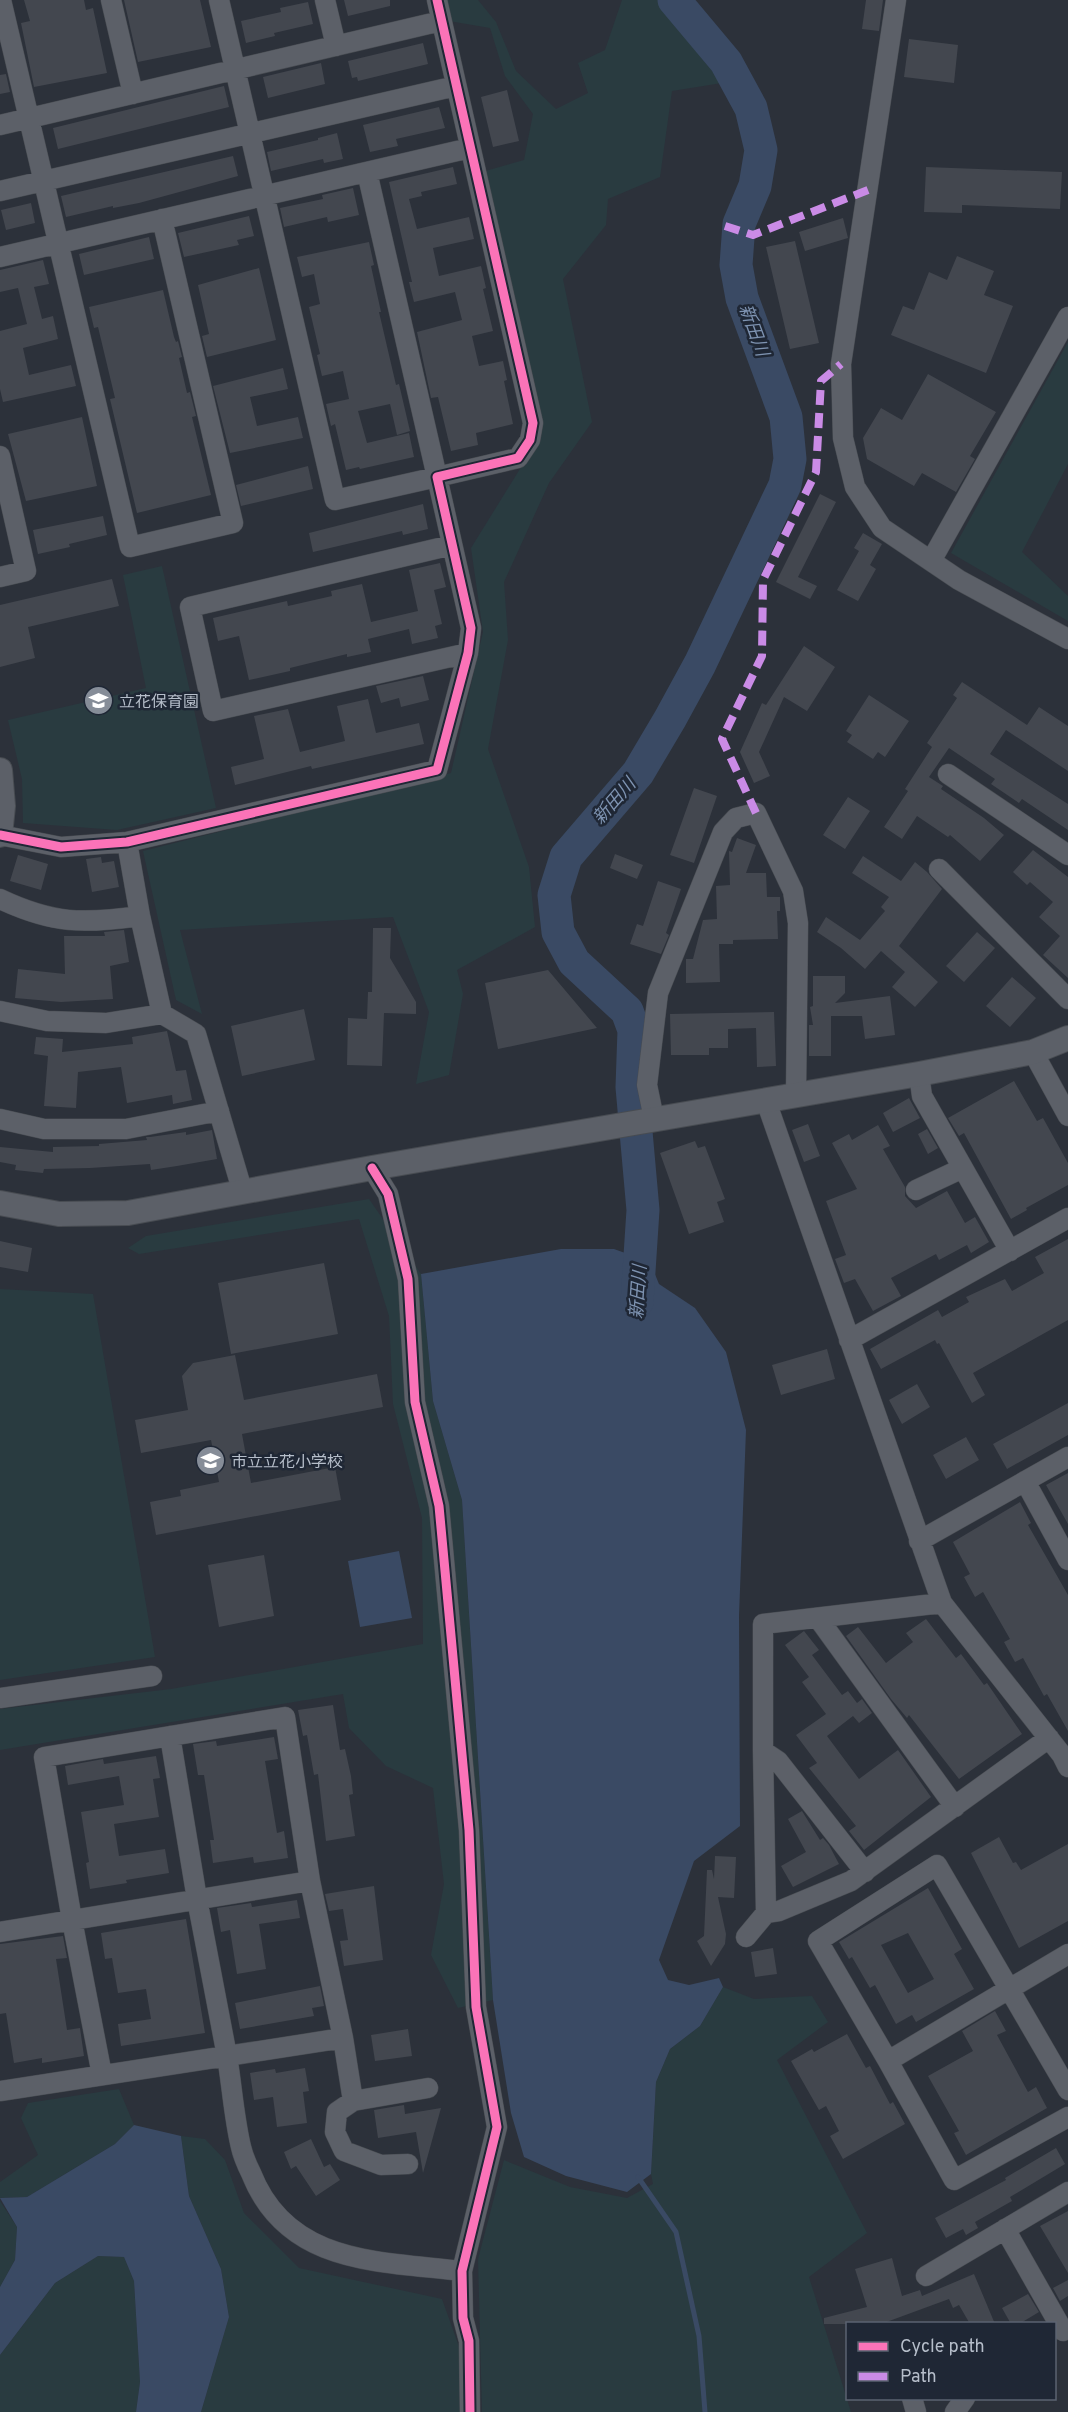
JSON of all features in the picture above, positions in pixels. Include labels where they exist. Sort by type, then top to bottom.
[{"type":"street","points":[[1,0],[130,547],[233,523],[162,219]]},
{"type":"street","points":[[111,0],[133,94]]},
{"type":"street","points":[[219,0],[335,500],[518,458],[530,440],[533,423],[436,0]]},
{"type":"street","points":[[325,0],[336,46]]},
{"type":"street","points":[[896,0],[841,364],[843,438],[855,487],[882,528],[959,580],[1068,639]]},
{"type":"street","points":[[0,125],[441,21]]},
{"type":"street","points":[[0,191],[456,86]]},
{"type":"street","points":[[0,257],[471,148]]},
{"type":"street","points":[[0,770],[3,806],[0,835],[61,847],[127,842],[437,770],[468,653],[471,628],[367,172]]},
{"type":"street","points":[[931,561],[1068,317]]},
{"type":"street","points":[[0,456],[26,571],[0,577]]},
{"type":"street","points":[[452,545],[190,607],[213,711],[468,653]]},
{"type":"street","points":[[948,774],[1068,855]]},
{"type":"street","points":[[654,1119],[647,1085],[658,993],[723,832],[736,818],[756,813],[793,891],[798,923],[796,1095]]},
{"type":"street","points":[[127,842],[140,916],[162,1014]]},
{"type":"street","points":[[939,869],[1068,999]]},
{"type":"street","points":[[0,899],[24,910],[60,920],[97,922],[140,916]]},
{"type":"street","points":[[0,1011],[47,1022],[106,1023],[162,1014],[196,1034],[243,1193]]},
{"type":"street","points":[[0,1203],[59,1214],[128,1213],[372,1168],[920,1074],[1033,1052],[1068,1038]]},
{"type":"street","points":[[1033,1052],[1068,1116]]},
{"type":"street","points":[[920,1074],[922,1096],[1010,1251]]},
{"type":"street","points":[[766,1101],[942,1603],[1066,1758]]},
{"type":"street","points":[[0,1119],[44,1129],[126,1129],[219,1111]]},
{"type":"street","points":[[372,1168],[388,1194],[408,1278],[416,1402],[438,1506],[469,1830],[476,2007],[497,2127],[462,2271],[463,2318],[470,2341],[470,2412]]},
{"type":"street","points":[[916,1190],[963,1168]]},
{"type":"street","points":[[849,1340],[1068,1218]]},
{"type":"street","points":[[919,1541],[1068,1457]]},
{"type":"street","points":[[1025,1482],[1068,1560]]},
{"type":"street","points":[[746,1937],[766,1913],[763,1751],[764,1624],[942,1603]]},
{"type":"street","points":[[818,1618],[955,1807]]},
{"type":"street","points":[[0,1698],[152,1676]]},
{"type":"street","points":[[102,2075],[44,1757],[285,1717],[310,1881],[343,2038],[353,2101]]},
{"type":"street","points":[[170,1736],[196,1899],[227,2056],[241,2149],[256,2187],[274,2215],[309,2242],[356,2258],[462,2271]]},
{"type":"street","points":[[766,1913],[779,1911],[851,1881],[1049,1738]]},
{"type":"street","points":[[763,1751],[778,1761],[865,1872]]},
{"type":"street","points":[[1068,2090],[937,1865],[818,1941],[954,2180],[1068,2117]]},
{"type":"street","points":[[0,1932],[310,1881]]},
{"type":"street","points":[[888,2061],[1068,1954]]},
{"type":"street","points":[[0,2091],[343,2038]]},
{"type":"street","points":[[408,2164],[381,2165],[344,2151],[335,2132],[337,2112],[353,2101],[428,2088]]},
{"type":"street","points":[[926,2276],[1068,2192]]},
{"type":"street","points":[[1005,2229],[1062,2332]]},
{"type":"shaded area","points":[[444,0],[478,0],[496,22],[516,71],[556,109],[588,93],[578,63],[605,50],[622,0],[660,0],[667,15],[722,83],[672,91],[660,177],[608,199],[606,225],[563,279],[592,422],[549,483],[504,582],[508,640],[488,749],[529,867],[535,927],[457,970],[463,994],[449,1075],[416,1084],[429,1012],[393,917],[180,930],[202,1014],[176,1000],[143,851],[451,773],[483,632],[471,548],[523,464],[542,426],[482,172],[524,160],[533,114],[505,76],[490,28],[449,21]]},
{"type":"shaded area","points":[[1068,342],[1068,464],[1022,552],[1068,596],[1068,621],[951,553]]},
{"type":"shaded area","name":"立花保育園","points":[[162,566],[216,808],[117,830],[23,823],[22,779],[8,720],[146,688],[123,575]]},
{"type":"shaded area","points":[[369,1199],[421,1274],[433,1401],[462,1500],[493,2000],[458,2008],[431,1955],[444,1884],[433,1788],[386,1766],[349,1728],[343,1694],[0,1750],[0,1709],[171,1689],[423,1644],[422,1518],[393,1404],[389,1316],[359,1219],[139,1254],[128,1248],[146,1236]]},
{"type":"shaded area","points":[[0,1289],[93,1294],[155,1657],[0,1680]]},
{"type":"shaded area","points":[[723,1987],[754,1999],[812,1996],[828,2022],[777,2060],[867,2233],[809,2277],[851,2412],[482,2412],[478,2259],[504,2160],[570,2187],[627,2198],[653,2184],[651,2174],[656,2082],[670,2049],[700,2026]]},
{"type":"shaded area","points":[[119,2089],[134,2125],[115,2144],[27,2197],[0,2198],[0,2182],[38,2155],[21,2118],[28,2103]]},
{"type":"shaded area","points":[[181,2136],[205,2139],[225,2160],[244,2213],[299,2268],[442,2299],[463,2358],[462,2412],[201,2412],[229,2317],[221,2269],[189,2196]]},
{"type":"shaded area","points":[[0,2201],[17,2227],[15,2260],[0,2287]]},
{"type":"shaded area","points":[[98,2256],[124,2257],[134,2281],[140,2382],[136,2412],[0,2412],[0,2355],[55,2283]]},
{"type":"water","points":[[561,1249],[614,1249],[650,1262],[659,1284],[695,1308],[726,1352],[746,1430],[739,1616],[740,1826],[694,1861],[659,1960],[668,1980],[689,1985],[719,1978],[723,1987],[700,2026],[670,2049],[656,2082],[651,2174],[627,2192],[566,2176],[524,2157],[511,2113],[493,2000],[462,1500],[433,1401],[421,1274]]},
{"type":"water","points":[[399,1551],[412,1618],[360,1627],[348,1561]]},
{"type":"water","points":[[134,2125],[181,2136],[189,2196],[221,2269],[229,2317],[201,2412],[136,2412],[140,2382],[134,2281],[124,2257],[98,2256],[55,2283],[0,2355],[0,2287],[15,2260],[17,2227],[0,2198],[27,2197],[115,2144]]},
{"type":"building","points":[[24,0],[84,0],[86,10],[93,8],[107,73],[34,87],[21,23],[30,21]]},
{"type":"building","points":[[124,0],[200,0],[211,47],[138,62]]},
{"type":"building","points":[[344,0],[390,0],[390,6],[348,16]]},
{"type":"building","points":[[866,0],[883,0],[879,31],[862,29]]},
{"type":"building","points":[[308,2],[313,24],[274,33],[275,36],[246,43],[241,21],[281,12],[280,8]]},
{"type":"building","points":[[909,39],[958,45],[954,83],[904,77]]},
{"type":"building","points":[[423,43],[428,64],[358,81],[357,77],[352,78],[348,61]]},
{"type":"building","points":[[321,63],[325,84],[268,98],[263,77]]},
{"type":"building","points":[[6,74],[10,92],[0,94],[0,75]]},
{"type":"building","points":[[224,86],[229,107],[58,149],[53,128]]},
{"type":"building","points":[[507,90],[519,141],[493,147],[481,97]]},
{"type":"building","points":[[439,107],[445,128],[396,139],[398,146],[370,152],[363,125]]},
{"type":"building","points":[[337,133],[343,159],[324,163],[323,159],[271,171],[267,152]]},
{"type":"building","points":[[233,156],[238,176],[139,203],[113,208],[113,206],[66,217],[61,196]]},
{"type":"building","points":[[453,167],[457,184],[421,192],[422,196],[409,199],[417,229],[469,217],[474,239],[433,248],[439,276],[481,266],[486,288],[483,289],[493,331],[472,336],[479,366],[503,361],[507,380],[504,381],[513,424],[476,433],[478,445],[451,451],[438,397],[431,398],[417,332],[462,320],[455,292],[414,302],[409,282],[412,282],[389,182]]},
{"type":"building","points":[[926,167],[1062,172],[1060,209],[962,205],[962,213],[924,212]]},
{"type":"building","points":[[353,188],[359,215],[328,222],[327,217],[284,227],[280,208],[323,199],[322,195]]},
{"type":"building","points":[[31,203],[35,223],[6,230],[1,210]]},
{"type":"building","points":[[249,216],[254,236],[237,240],[239,245],[184,257],[178,233]]},
{"type":"building","points":[[843,218],[848,238],[805,251],[799,232]]},
{"type":"building","points":[[149,237],[154,259],[84,275],[79,254]]},
{"type":"building","points":[[795,241],[819,343],[790,349],[766,247]]},
{"type":"building","points":[[369,242],[374,265],[371,266],[381,312],[379,312],[396,385],[399,384],[410,431],[397,435],[390,404],[358,411],[367,443],[409,433],[414,457],[346,470],[335,424],[331,426],[326,404],[349,399],[343,371],[322,376],[317,355],[320,354],[309,307],[320,304],[314,274],[302,277],[297,257]]},
{"type":"building","points":[[957,256],[994,271],[984,295],[1013,306],[986,373],[891,335],[903,306],[914,310],[929,272],[947,280]]},
{"type":"building","points":[[43,260],[49,284],[34,287],[42,319],[53,316],[58,339],[23,348],[29,375],[71,365],[76,386],[3,402],[0,389],[0,331],[27,324],[18,288],[0,292],[0,270]]},
{"type":"building","points":[[259,268],[276,340],[207,357],[202,336],[209,334],[198,285]]},
{"type":"building","points":[[163,290],[174,337],[176,342],[178,341],[182,357],[179,358],[187,393],[190,392],[196,416],[192,417],[211,495],[137,513],[110,399],[115,398],[98,327],[94,328],[89,307]]},
{"type":"building","points":[[283,368],[288,389],[250,397],[257,426],[298,417],[303,438],[230,453],[213,386]]},
{"type":"building","points":[[928,374],[996,412],[970,456],[975,459],[956,492],[922,473],[914,486],[867,459],[863,438],[881,408],[902,420]]},
{"type":"building","points":[[82,417],[97,486],[26,501],[8,434]]},
{"type":"building","points":[[308,466],[313,489],[241,506],[236,485]]},
{"type":"building","points":[[820,494],[836,502],[798,577],[817,586],[810,599],[776,582]]},
{"type":"building","points":[[423,504],[428,529],[403,535],[402,531],[313,552],[309,533]]},
{"type":"building","points":[[103,516],[107,535],[38,554],[33,530]]},
{"type":"building","points":[[863,533],[882,544],[870,565],[876,569],[858,601],[837,590],[859,551],[854,548]]},
{"type":"building","points":[[440,563],[446,587],[434,590],[442,624],[435,626],[438,638],[412,644],[409,629],[368,639],[371,652],[347,657],[347,654],[290,668],[290,671],[249,680],[239,636],[218,641],[213,618],[287,601],[288,606],[332,596],[331,591],[362,584],[371,622],[418,611],[409,570]]},
{"type":"building","points":[[112,579],[119,606],[28,627],[35,658],[0,667],[0,605]]},
{"type":"building","points":[[804,646],[835,667],[807,711],[784,697],[759,752],[770,776],[754,783],[740,752],[762,703],[766,705]]},
{"type":"building","points":[[423,676],[429,700],[401,707],[399,698],[381,703],[376,686]]},
{"type":"building","points":[[962,682],[1027,725],[1039,707],[1068,726],[1068,771],[1006,730],[990,754],[1068,804],[1068,830],[1022,799],[1019,803],[991,784],[995,779],[949,748],[929,777],[943,786],[941,789],[984,818],[1004,835],[980,861],[950,835],[948,837],[917,816],[902,839],[884,827],[908,791],[905,789],[932,747],[927,743],[957,698],[953,695]]},
{"type":"building","points":[[869,695],[909,721],[885,757],[878,752],[873,759],[847,742],[852,735],[846,731]]},
{"type":"building","points":[[368,699],[376,733],[419,723],[424,744],[312,769],[311,766],[235,785],[231,767],[264,759],[254,716],[288,709],[300,752],[345,741],[337,706]]},
{"type":"building","points":[[694,788],[717,796],[694,863],[670,855]]},
{"type":"building","points":[[848,797],[870,811],[845,849],[823,835]]},
{"type":"building","points":[[737,838],[756,845],[746,873],[766,873],[767,897],[780,897],[780,911],[777,911],[778,939],[733,940],[733,944],[719,944],[720,982],[686,983],[686,959],[693,959],[703,920],[717,919],[716,886],[730,885],[729,851],[732,852]]},
{"type":"building","points":[[1033,850],[1068,877],[1068,978],[1043,955],[1060,936],[1039,917],[1053,902],[1030,882],[1027,885],[1013,872]]},
{"type":"building","points":[[615,854],[643,865],[637,879],[610,868]]},
{"type":"building","points":[[18,855],[48,864],[41,890],[10,881]]},
{"type":"building","points":[[863,856],[901,881],[915,862],[942,889],[899,946],[938,982],[915,1007],[892,987],[905,972],[881,951],[865,969],[841,948],[817,932],[826,917],[860,940],[885,911],[881,907],[889,897],[852,873]]},
{"type":"building","points":[[101,857],[102,863],[114,861],[119,887],[92,892],[86,859]]},
{"type":"building","points":[[658,881],[681,889],[666,933],[669,935],[661,954],[630,944],[637,924],[643,926]]},
{"type":"building","points":[[373,928],[391,928],[390,958],[416,1002],[416,1014],[384,1013],[382,1066],[347,1065],[348,1018],[367,1019],[368,992],[372,992]]},
{"type":"building","points":[[124,930],[129,962],[110,966],[113,999],[61,1002],[15,998],[18,969],[65,974],[64,936],[105,936],[104,932]]},
{"type":"building","points":[[977,932],[995,948],[964,982],[946,966]]},
{"type":"building","points":[[548,970],[597,1028],[498,1049],[485,983]]},
{"type":"building","points":[[813,976],[845,976],[845,993],[835,1003],[890,996],[895,1035],[865,1039],[862,1016],[831,1016],[831,1056],[809,1056],[809,1025],[813,1025],[810,1007],[813,1006]]},
{"type":"building","points":[[1012,977],[1036,998],[1010,1027],[986,1006]]},
{"type":"building","points":[[304,1009],[315,1060],[242,1076],[231,1026]]},
{"type":"building","points":[[774,1012],[776,1066],[757,1067],[756,1028],[728,1029],[728,1048],[709,1048],[709,1055],[671,1055],[670,1014]]},
{"type":"building","points":[[167,1031],[176,1071],[186,1070],[192,1100],[173,1104],[172,1095],[127,1103],[121,1067],[78,1072],[76,1108],[44,1106],[48,1056],[34,1054],[36,1037],[63,1039],[62,1052],[133,1044],[132,1037]]},
{"type":"building","points":[[1014,1081],[1037,1121],[1043,1118],[1068,1163],[1068,1185],[1011,1219],[964,1133],[959,1136],[948,1118]]},
{"type":"building","points":[[909,1098],[920,1118],[893,1132],[883,1113]]},
{"type":"building","points":[[808,1124],[820,1156],[804,1162],[792,1130]]},
{"type":"building","points":[[878,1125],[890,1146],[883,1149],[905,1187],[905,1196],[916,1208],[947,1191],[965,1223],[975,1217],[989,1242],[971,1253],[967,1245],[939,1260],[936,1254],[891,1278],[901,1296],[873,1311],[855,1279],[844,1283],[835,1259],[846,1255],[826,1201],[857,1189],[832,1143],[849,1134],[852,1140]]},
{"type":"building","points":[[927,1129],[938,1148],[928,1154],[918,1134]]},
{"type":"building","points":[[212,1130],[217,1159],[151,1170],[150,1164],[44,1169],[43,1173],[15,1170],[16,1165],[0,1162],[0,1147],[53,1152],[53,1147],[99,1146],[99,1144],[147,1140],[146,1137],[186,1132],[186,1135]]},
{"type":"building","points":[[695,1141],[698,1148],[705,1146],[725,1199],[717,1202],[724,1222],[689,1234],[660,1153]]},
{"type":"building","points":[[1068,1239],[1068,1320],[973,1373],[985,1395],[972,1403],[939,1343],[937,1344],[935,1340],[881,1369],[870,1349],[938,1310],[942,1317],[969,1302],[966,1297],[1005,1279],[1012,1291],[1044,1273],[1035,1257]]},
{"type":"building","points":[[0,1241],[32,1248],[28,1272],[0,1267]]},
{"type":"building","points":[[324,1263],[338,1334],[231,1354],[218,1283]]},
{"type":"building","points":[[827,1349],[835,1379],[781,1395],[772,1365]]},
{"type":"building","points":[[235,1355],[244,1400],[377,1374],[383,1407],[242,1434],[251,1483],[335,1467],[341,1500],[156,1535],[150,1502],[181,1496],[180,1490],[219,1482],[211,1440],[141,1453],[135,1420],[188,1410],[182,1376],[193,1363]]},
{"type":"building","points":[[917,1384],[930,1407],[902,1424],[889,1400]]},
{"type":"building","points":[[1068,1403],[1068,1435],[1007,1469],[993,1444]]},
{"type":"building","points":[[966,1437],[979,1460],[946,1479],[933,1455]]},
{"type":"building","points":[[1068,1473],[1068,1524],[1046,1485]]},
{"type":"building","points":[[1020,1502],[1031,1523],[1028,1525],[1068,1595],[1068,1731],[1047,1694],[1044,1696],[1023,1658],[1015,1662],[1004,1642],[1010,1639],[983,1592],[975,1597],[964,1577],[970,1574],[953,1542]]},
{"type":"building","points":[[264,1555],[274,1616],[219,1627],[208,1565]]},
{"type":"building","points":[[926,1619],[956,1658],[961,1654],[984,1685],[987,1683],[1022,1734],[959,1779],[909,1715],[907,1718],[891,1699],[846,1636],[858,1627],[886,1663],[913,1642],[906,1633]]},
{"type":"building","points":[[804,1631],[819,1650],[812,1655],[842,1695],[848,1691],[857,1703],[862,1699],[872,1713],[859,1723],[853,1716],[827,1736],[859,1779],[898,1750],[931,1797],[864,1850],[849,1831],[856,1826],[809,1768],[817,1763],[796,1735],[826,1714],[802,1682],[809,1677],[785,1645]]},
{"type":"building","points":[[333,1705],[340,1750],[345,1749],[351,1776],[353,1794],[349,1795],[355,1836],[326,1841],[318,1774],[314,1775],[307,1735],[303,1736],[298,1710]]},
{"type":"building","points":[[274,1737],[278,1759],[265,1761],[277,1833],[284,1831],[288,1858],[254,1863],[253,1857],[213,1863],[210,1840],[214,1840],[204,1775],[198,1775],[193,1744],[216,1741],[217,1746]]},
{"type":"building","points":[[156,1756],[160,1778],[153,1779],[159,1817],[114,1824],[119,1856],[165,1849],[169,1873],[90,1889],[86,1863],[89,1862],[81,1812],[124,1805],[119,1776],[68,1785],[65,1766],[103,1759],[104,1764]]},
{"type":"building","points":[[802,1811],[820,1840],[823,1838],[829,1845],[839,1864],[793,1887],[781,1866],[806,1852],[788,1819]]},
{"type":"building","points":[[999,1837],[1013,1863],[1016,1862],[1021,1870],[1068,1844],[1068,1921],[1019,1948],[971,1853]]},
{"type":"building","points":[[715,1856],[736,1857],[734,1898],[718,1897],[726,1934],[725,1944],[711,1966],[697,1941],[704,1936],[707,1870],[712,1870],[714,1879]]},
{"type":"building","points":[[374,1886],[383,1960],[344,1966],[340,1941],[348,1940],[343,1909],[329,1911],[325,1894]]},
{"type":"building","points":[[928,1888],[962,1949],[954,1954],[974,1989],[916,2022],[912,2015],[896,2024],[875,1985],[870,1988],[852,1957],[849,1959],[839,1942]],"holes":[[[908,1933],[934,1979],[908,1993],[881,1945]]]},
{"type":"building","points":[[297,1900],[300,1918],[259,1924],[266,1969],[237,1974],[230,1930],[221,1932],[217,1908],[251,1903],[252,1907]]},
{"type":"building","points":[[186,1919],[205,2033],[121,2046],[118,2024],[151,2019],[146,1989],[118,1993],[112,1958],[105,1959],[101,1933]]},
{"type":"building","points":[[63,1936],[67,1958],[56,1959],[67,2030],[80,2028],[84,2056],[42,2063],[42,2058],[14,2063],[6,2013],[0,2014],[0,1944]]},
{"type":"building","points":[[773,1948],[777,1974],[755,1977],[751,1952]]},
{"type":"building","points":[[320,1986],[324,2006],[312,2008],[314,2016],[240,2029],[235,2003]]},
{"type":"building","points":[[995,2011],[1006,2031],[997,2035],[1028,2092],[1036,2087],[1047,2108],[966,2155],[954,2133],[959,2131],[928,2076],[973,2051],[962,2031]]},
{"type":"building","points":[[408,2029],[412,2056],[375,2061],[371,2035]]},
{"type":"building","points":[[847,2034],[866,2068],[870,2066],[890,2104],[893,2102],[905,2124],[843,2159],[830,2136],[839,2131],[826,2106],[819,2110],[791,2061],[812,2049],[814,2052]]},
{"type":"building","points":[[305,2068],[309,2091],[303,2092],[307,2123],[277,2127],[273,2097],[254,2100],[250,2073],[275,2069],[276,2073]]},
{"type":"building","points":[[404,2105],[405,2114],[441,2108],[423,2173],[416,2132],[378,2138],[374,2110]]},
{"type":"building","points":[[311,2139],[324,2167],[330,2164],[340,2180],[316,2196],[296,2166],[291,2169],[284,2152]]},
{"type":"building","points":[[1056,2148],[1065,2164],[1010,2197],[1012,2201],[975,2222],[978,2228],[966,2235],[963,2229],[946,2238],[935,2218],[1006,2180],[1005,2178]]},
{"type":"building","points":[[1068,2211],[1068,2273],[1040,2226]]},
{"type":"building","points":[[892,2258],[902,2296],[920,2290],[922,2296],[974,2274],[994,2322],[969,2322],[959,2305],[953,2308],[949,2299],[886,2322],[824,2324],[824,2318],[867,2307],[855,2269]]},
{"type":"building","points":[[1068,2280],[1068,2296],[1060,2301],[1053,2288]]},
{"type":"building","points":[[1028,2294],[1039,2312],[1022,2322],[1010,2322],[1002,2308]]},
{"type":"waterway","name":"新田川","points":[[637,1302],[643,1210],[632,1087],[634,1030],[627,1011],[574,962],[558,932],[554,895],[566,857],[638,773],[700,664],[785,485],[790,459],[786,417],[742,298],[736,265],[739,224],[755,186],[761,150],[751,108],[726,62],[674,0]]},
{"type":"waterway","points":[[638,2177],[676,2232],[699,2336],[705,2412]]},
{"type":"marked path","points":[[725,226],[753,235],[868,190]]},
{"type":"marked path","points":[[756,813],[722,739],[762,656],[763,580],[816,472],[821,381],[841,364]]},
{"type":"cycle path","points":[[0,835],[61,847],[127,842],[437,770],[468,653],[471,628],[437,477],[518,458],[530,440],[533,423],[437,0]]},
{"type":"cycle path","points":[[372,1168],[388,1194],[408,1279],[415,1402],[439,1506],[469,1830],[476,2007],[497,2127],[462,2271],[463,2318],[469,2341],[470,2412]]},
{"type":"place","name":"立花保育園","points":[[98,701]]},
{"type":"place","name":"市立立花小学校","points":[[210,1461]]}]
